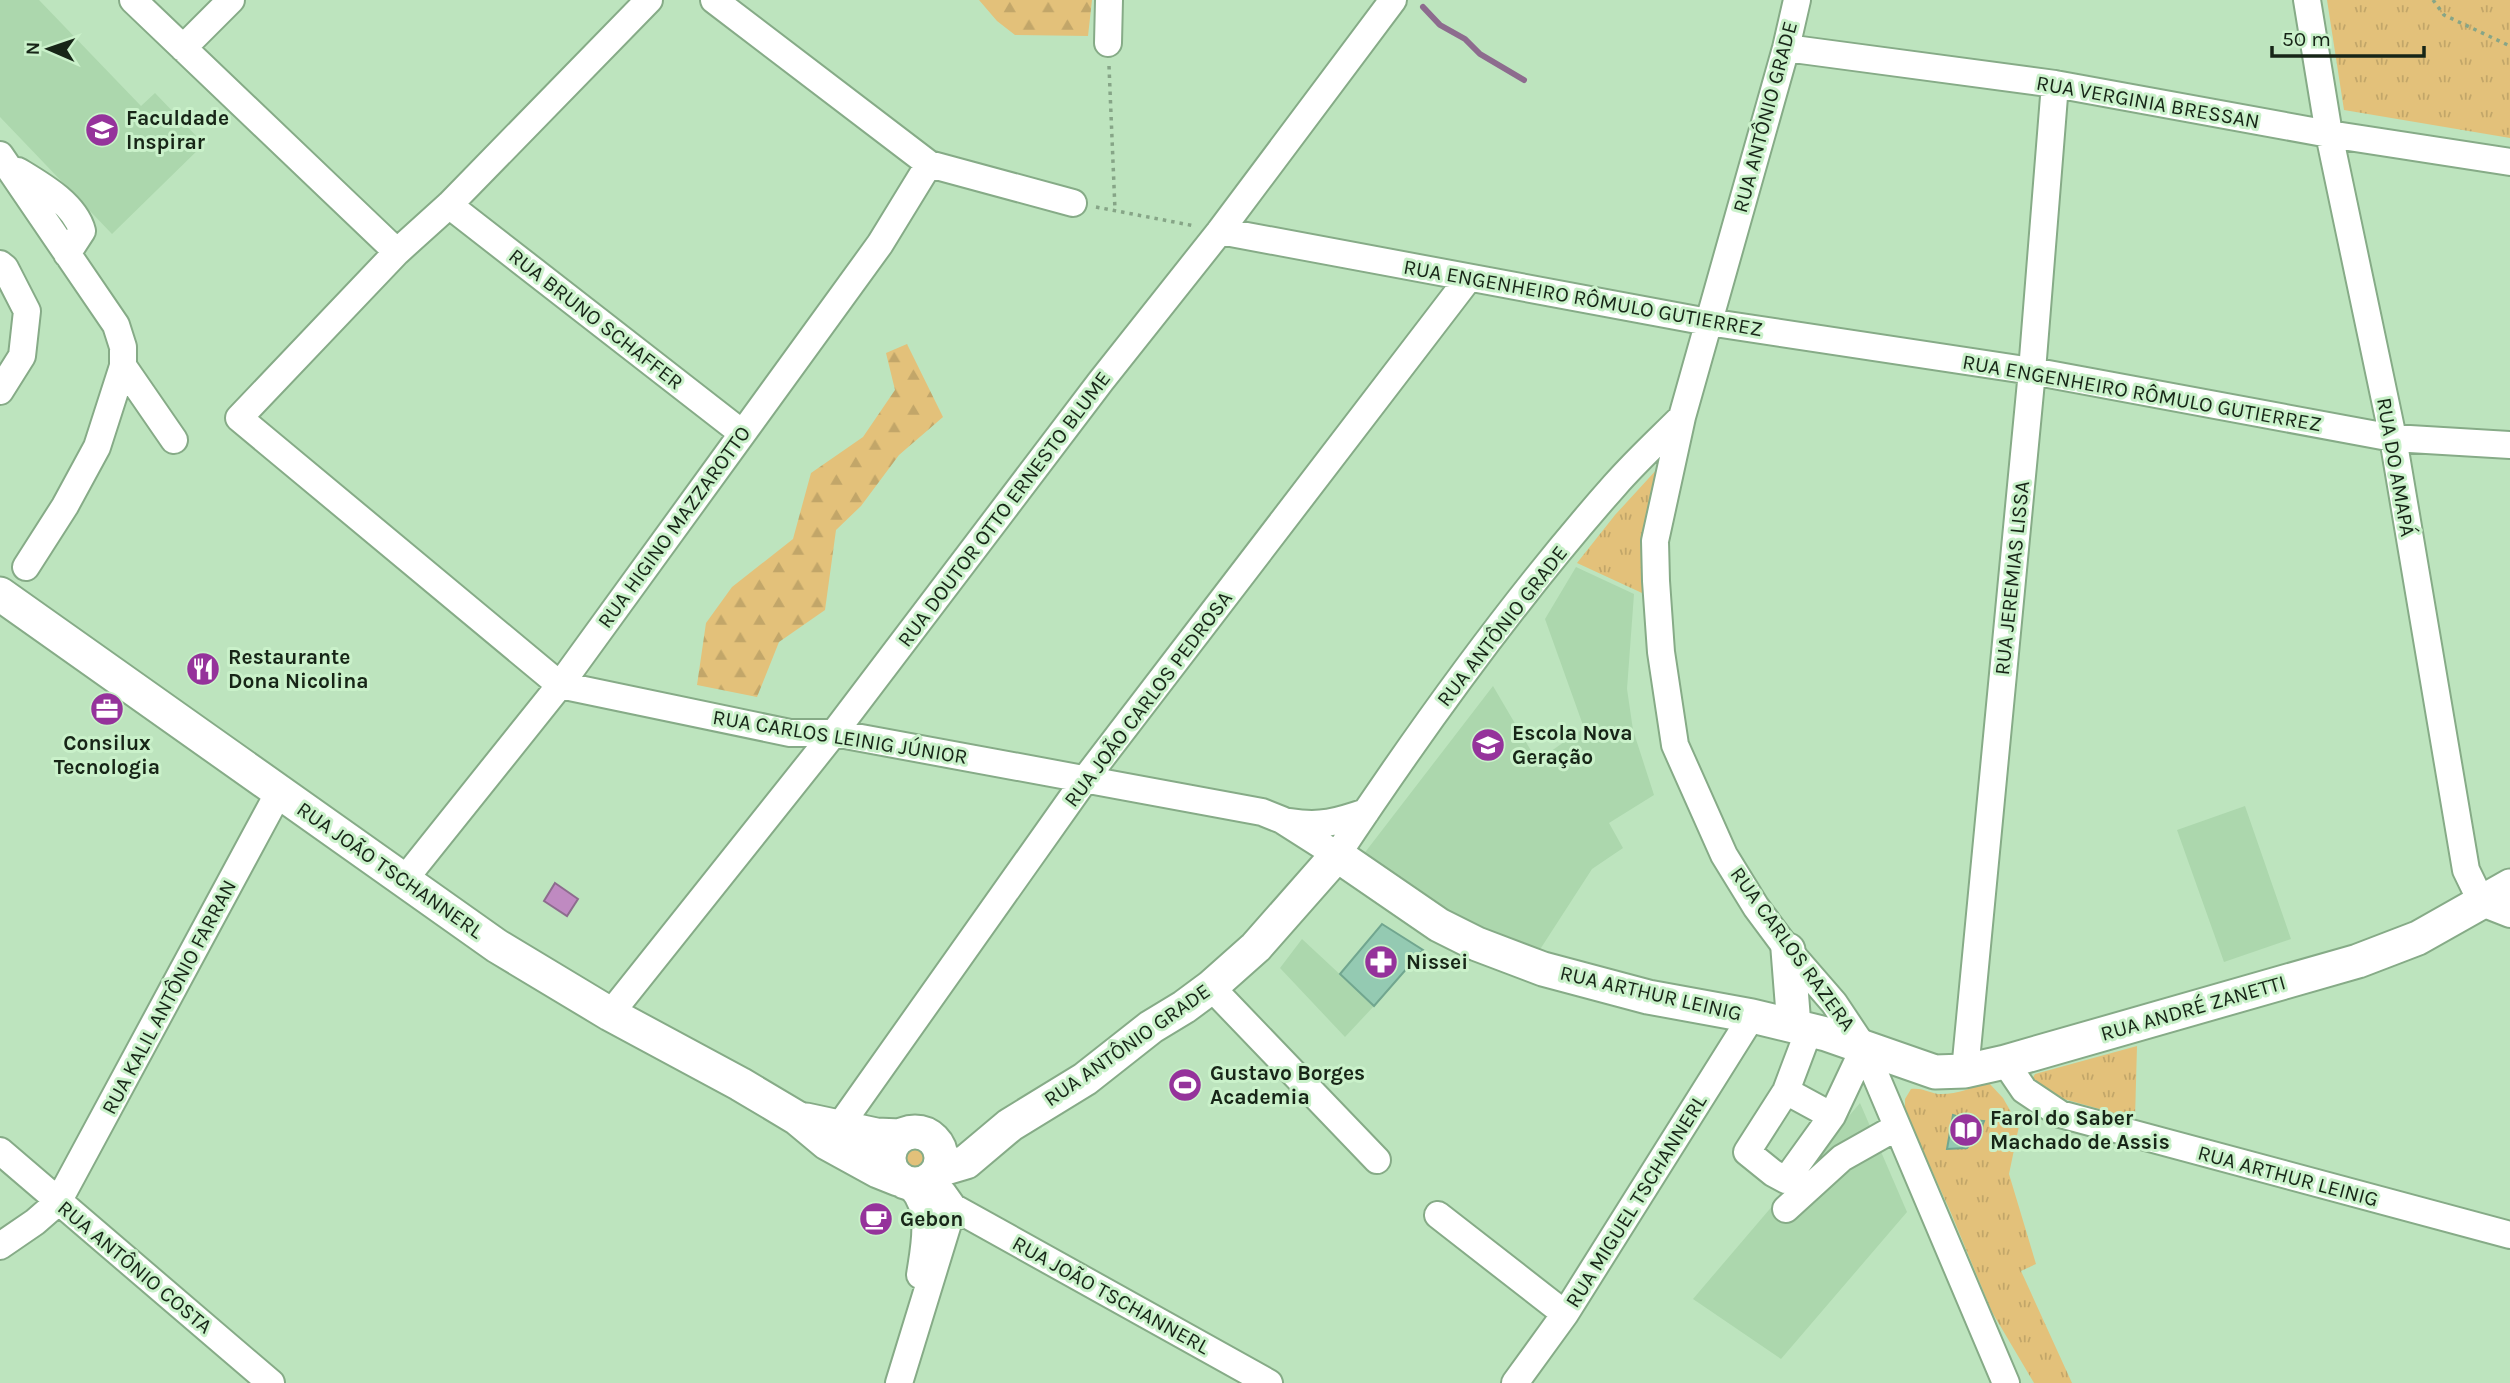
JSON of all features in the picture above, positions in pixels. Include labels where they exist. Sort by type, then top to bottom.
[{"type":"main road","name":"RUA JOÃO TSCHANNERL","points":[[0,594],[498,946],[610,1014],[797,1118],[827,1143],[922,1175]]},
{"type":"main road","name":"RUA ANTÔNIO GRADE","points":[[922,1175],[966,1162],[1010,1125],[1085,1079],[1151,1027],[1211,987],[1256,947],[1337,855]]},
{"type":"main road","name":"RUA ARTHUR LEINIG","points":[[1337,855],[1438,925],[1477,944],[1543,969],[1648,997],[1802,1028],[1864,1048]]},
{"type":"main road","name":"RUA ANDRÉ ZANETTI","points":[[1864,1048],[1935,1072],[1965,1071],[2005,1062],[2358,961],[2496,908],[2510,886]]},
{"type":"main road","points":[[1788,950],[1802,1028]]},
{"type":"main road","name":"RUA JOÃO TSCHANNERL","points":[[797,1118],[876,1135],[901,1136],[894,1143],[889,1161],[892,1171],[922,1175]]},
{"type":"street","points":[[133,0],[397,252],[449,205],[649,0]]},
{"type":"street","points":[[183,48],[231,0]]},
{"type":"street","points":[[714,0],[929,164],[1073,203]]},
{"type":"street","points":[[1108,43],[1109,0]]},
{"type":"street","name":"RUA DOUTOR OTTO ERNESTO BLUME","points":[[610,1014],[834,733],[1101,381],[1220,231],[1393,0]]},
{"type":"street","name":"RUA ANTÔNIO GRADE","points":[[1337,855],[1426,726],[1567,541],[1616,484],[1682,417],[1786,48],[1797,0]]},
{"type":"street","name":"RUA DO AMAPÁ","points":[[2307,0],[2329,134],[2393,438],[2466,870],[2496,908]]},
{"type":"street","name":"RUA VERGINIA BRESSAN","points":[[1786,48],[2055,84],[2329,134],[2510,162]]},
{"type":"street","name":"RUA JEREMIAS LISSA","points":[[1965,1071],[2032,371],[2055,84]]},
{"type":"street","points":[[5,161],[67,207],[80,223],[82,231],[67,254],[116,325],[123,347],[123,366],[97,447],[65,506],[26,567]]},
{"type":"street","name":"RUA HIGINO MAZZAROTTO","points":[[404,880],[560,685],[880,244],[929,164]]},
{"type":"street","name":"RUA BRUNO SCHAFFER","points":[[449,205],[742,433]]},
{"type":"street","name":"RUA ENGENHEIRO RÔMULO GUTIERREZ","points":[[1220,231],[1708,323],[2032,371],[2393,438],[2510,445]]},
{"type":"street","name":"RUA CARLOS LEINIG JÚNIOR","points":[[397,252],[239,418],[560,685],[790,733],[834,733],[1262,812],[1282,820],[1337,855]]},
{"type":"street","points":[[0,264],[5,268],[27,311],[22,356],[0,391]]},
{"type":"street","name":"RUA JOÃO CARLOS PEDROSA","points":[[839,1127],[1086,778],[1468,279]]},
{"type":"street","points":[[123,366],[174,440]]},
{"type":"street","name":"RUA CARLOS RAZERA","points":[[1682,417],[1655,541],[1661,652],[1675,745],[1724,855],[1756,907],[1788,950],[1834,1003],[1864,1048],[2006,1383]]},
{"type":"street","name":"RUA KALIL ANTÔNIO FARRAN","points":[[58,1202],[279,792]]},
{"type":"street","name":"RUA CARLOS LEINIG JÚNIOR","points":[[1282,820],[1325,825],[1366,812]]},
{"type":"street","points":[[1211,987],[1377,1160]]},
{"type":"street","name":"RUA MIGUEL TSCHANNERL","points":[[1515,1383],[1565,1314],[1752,1016]]},
{"type":"street","points":[[1802,1028],[1786,1091],[1747,1152],[1786,1180],[1832,1116],[1864,1048]]},
{"type":"street","name":"RUA ARTHUR LEINIG","points":[[2005,1062],[2024,1090],[2060,1114],[2510,1235]]},
{"type":"street","points":[[1786,1091],[1832,1116]]},
{"type":"street","points":[[1786,1209],[1842,1158],[1898,1127]]},
{"type":"street","name":"RUA ANTÔNIO COSTA","points":[[0,1151],[43,1185],[58,1202],[271,1383]]},
{"type":"street","points":[[909,1350],[926,1219],[922,1175]]},
{"type":"street","name":"RUA JOÃO TSCHANNERL","points":[[922,1175],[953,1207],[1269,1383]]},
{"type":"street","points":[[0,1245],[35,1222],[58,1202]]},
{"type":"street","points":[[899,1383],[953,1207]]},
{"type":"street","points":[[1438,1215],[1565,1314]]},
{"type":"path","points":[[2433,0],[2444,15],[2510,46]]},
{"type":"path","points":[[1108,43],[1115,210]]},
{"type":"path","points":[[1073,203],[1220,231]]},
{"type":"shaded area","name":"Faculdade Inspirar","points":[[0,0],[39,0],[141,106],[155,93],[204,144],[112,234],[0,117]]},
{"type":"shaded area","name":"Escola Nova Geração","points":[[1576,567],[1634,594],[1627,689],[1633,730],[1654,795],[1609,823],[1623,848],[1592,869],[1539,951],[1468,924],[1363,855],[1493,686],[1537,761],[1584,728],[1545,619]]},
{"type":"shaded area","points":[[2245,806],[2291,939],[2224,962],[2177,830]]},
{"type":"shaded area","points":[[555,883],[578,899],[567,916],[544,901]]},
{"type":"shaded area","points":[[1302,939],[1374,1006],[1345,1037],[1280,968]]},
{"type":"shaded area","points":[[1860,1103],[1907,1212],[1781,1359],[1693,1299]]},
{"type":"green space","points":[[979,0],[1092,0],[1088,36],[1015,35],[997,21]]},
{"type":"green space","points":[[2327,0],[2510,0],[2510,138],[2344,110]]},
{"type":"green space","points":[[907,344],[943,417],[899,455],[861,506],[836,530],[825,610],[779,642],[757,697],[697,685],[706,623],[732,587],[793,539],[811,473],[863,437],[895,390],[886,353]]},
{"type":"green space","points":[[1659,467],[1644,529],[1642,593],[1577,563],[1615,515]]},
{"type":"green space","points":[[2137,1046],[2135,1119],[2039,1092],[2030,1083],[2035,1074]]},
{"type":"green space","points":[[1988,1082],[2003,1098],[2019,1126],[2009,1174],[2036,1264],[2021,1271],[2072,1383],[2034,1383],[1992,1312],[1905,1111],[1905,1099],[1911,1089],[1945,1094]]},
{"type":"green space","points":[[915,1145],[924,1149],[928,1158],[924,1167],[915,1171],[906,1167],[902,1158],[906,1149]]},
{"type":"building","name":"Nissei","points":[[1382,924],[1423,950],[1374,1006],[1340,974]]},
{"type":"building","name":"Farol do Saber Machado de Assis","points":[[1953,1115],[1984,1121],[1979,1134],[1967,1148],[1947,1149]]},
{"type":"waterway","points":[[1423,7],[1440,25],[1465,39],[1480,54],[1524,80]]},
{"type":"place","name":"Faculdade Inspirar","points":[[102,130]]},
{"type":"place","name":"Restaurante Dona Nicolina","points":[[203,669]]},
{"type":"place","name":"Consilux Tecnologia","points":[[107,709]]},
{"type":"place","name":"Escola Nova Geração","points":[[1488,745]]},
{"type":"place","name":"Nissei","points":[[1381,962]]},
{"type":"place","name":"Gustavo Borges Academia","points":[[1185,1085]]},
{"type":"place","name":"Farol do Saber Machado de Assis","points":[[1966,1130]]},
{"type":"place","name":"Gebon","points":[[876,1219]]}]
